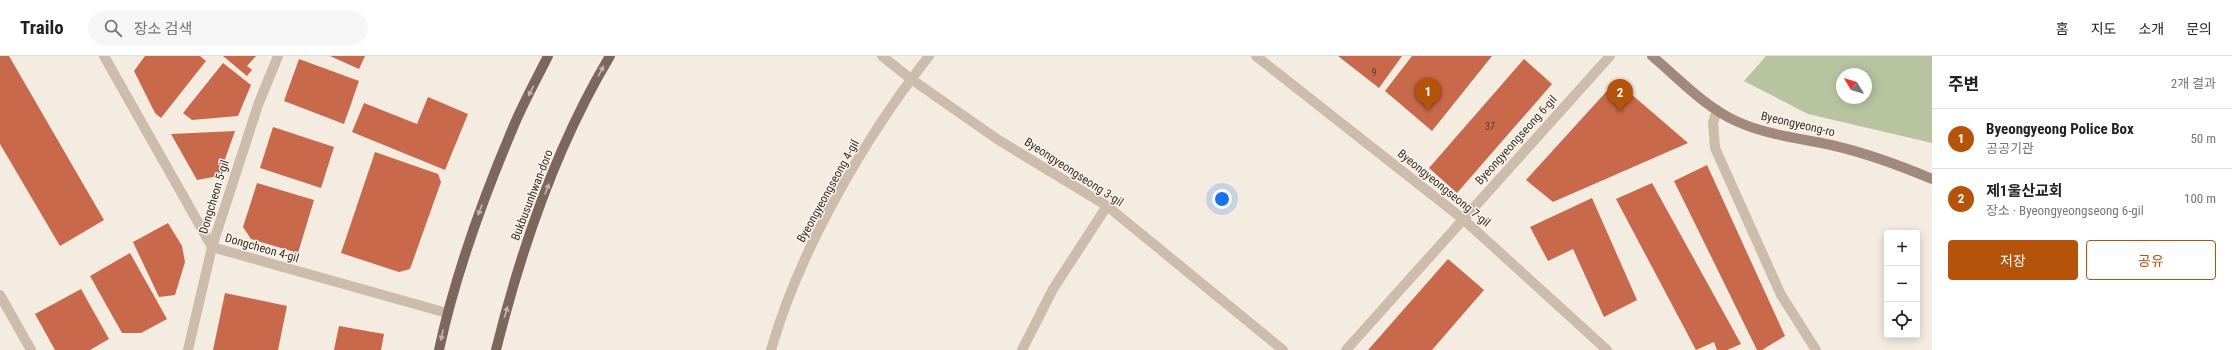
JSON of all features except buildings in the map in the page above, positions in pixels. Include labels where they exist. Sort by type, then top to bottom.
[{"type":"main road","points":[[439,350],[447,313],[475,224],[509,136],[548,56]]},
{"type":"main road","name":"Bukbusunhwan-doro","points":[[496,350],[529,235],[561,152],[610,56]]},
{"type":"street","name":"Dongcheon 4-gil","points":[[104,56],[212,247],[447,313]]},
{"type":"street","name":"Dongcheon 5-gil","points":[[188,350],[212,247],[258,105],[278,56]]},
{"type":"street","name":"Byeongyeongseong 3-gil","points":[[882,56],[911,79],[997,139],[1107,206],[1283,350]]},
{"type":"street","name":"Byeongyeongseong 4-gil","points":[[771,350],[778,327],[812,245],[846,180],[911,79],[929,56]]},
{"type":"street","name":"Byeongyeongseong 7-gil","points":[[1256,56],[1463,219],[1607,350]]},
{"type":"street","name":"Byeongyeongseong 6-gil","points":[[1346,350],[1610,56]]},
{"type":"street","name":"Byeongyeong-ro","points":[[1652,56],[1717,110],[1737,122],[1786,137],[1830,145],[1885,159],[1932,179]]},
{"type":"street","points":[[1717,110],[1713,123],[1715,148],[1781,295],[1816,350]]},
{"type":"street","points":[[1022,350],[1053,289],[1107,206]]},
{"type":"street","points":[[0,295],[31,350]]},
{"type":"green space","points":[[1766,56],[1932,56],[1932,143],[1808,114],[1744,81]]},
{"type":"place","name":"Byeongyeong Police Box","points":[[1428,111]]},
{"type":"place","name":"제1울산교회","points":[[1620,112]]}]
